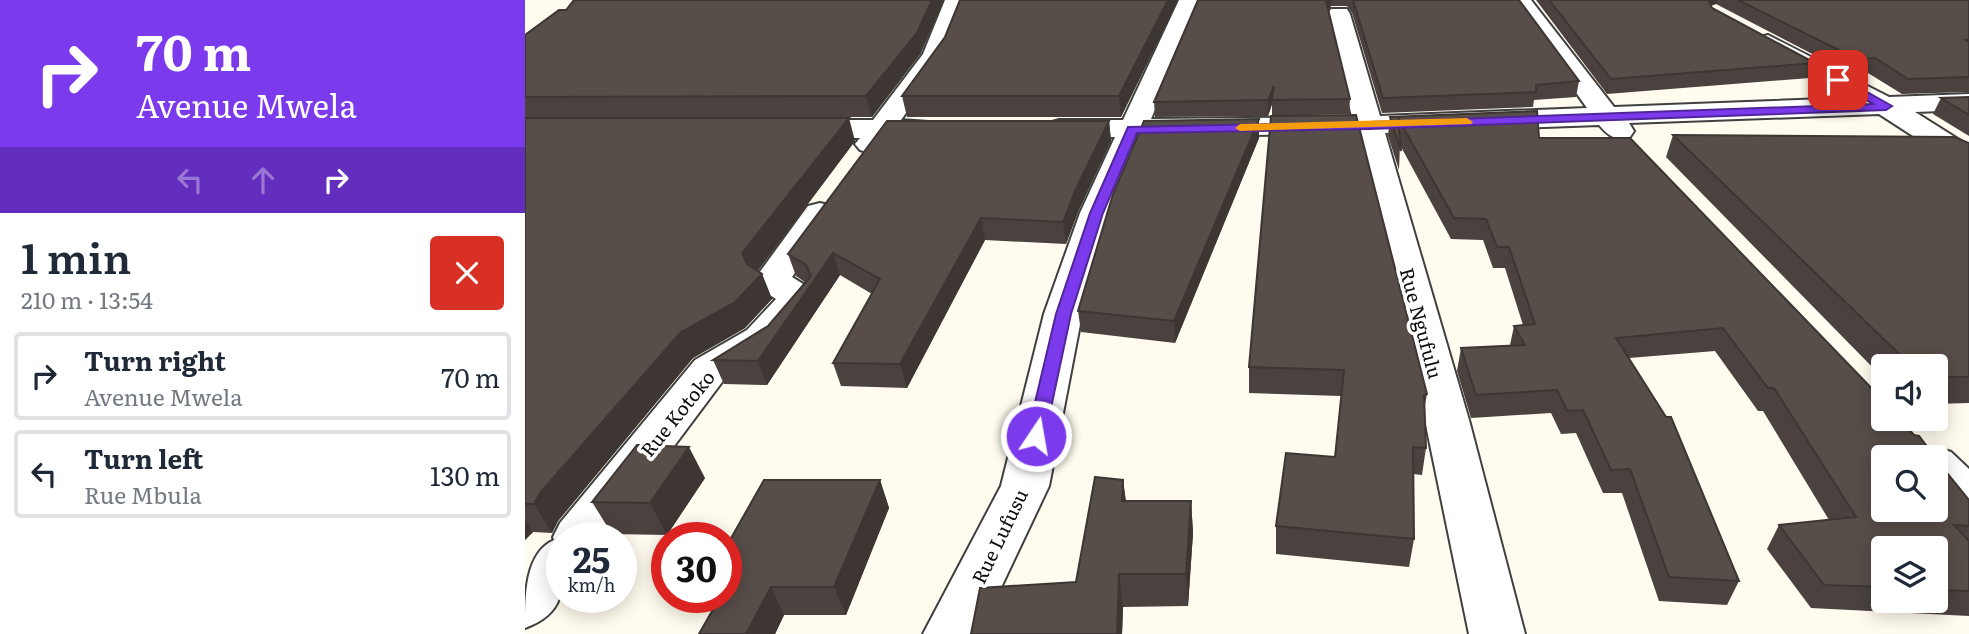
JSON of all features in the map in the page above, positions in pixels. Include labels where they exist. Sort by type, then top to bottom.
[{"type":"street","name":"Rue Kotoko","points":[[590,522],[711,369],[761,339],[798,297],[772,279],[935,55],[956,0]]},
{"type":"street","name":"Rue Lufusu","points":[[951,634],[1025,486],[1063,314],[1097,213],[1190,1]]},
{"type":"street","points":[[1525,5],[1606,116],[1644,157]]},
{"type":"street","name":"Rue Ngufulu","points":[[1339,14],[1447,420],[1497,634]]},
{"type":"street","points":[[1741,27],[1886,106],[1969,159]]},
{"type":"street","points":[[1035,129],[1369,125],[1969,102]]},
{"type":"street","points":[[772,129],[965,129]]},
{"type":"street","points":[[1948,477],[1969,499]]},
{"type":"street","points":[[525,605],[546,578]]},
{"type":"building","points":[[574,0],[932,0],[917,33],[866,96],[525,97],[525,35],[559,10],[566,10]]},
{"type":"building","points":[[960,0],[1168,0],[1119,96],[902,96],[945,37]]},
{"type":"building","points":[[1198,0],[1327,0],[1350,99],[1272,100],[1274,86],[1268,100],[1154,102]]},
{"type":"building","points":[[1353,0],[1519,0],[1579,81],[1536,85],[1536,92],[1383,98]]},
{"type":"building","points":[[1549,0],[1708,0],[1712,8],[1815,63],[1611,79]]},
{"type":"building","points":[[1738,0],[1969,0],[1969,40],[1966,40],[1969,42],[1969,77],[1908,79],[1875,58],[1857,59]]},
{"type":"building","points":[[1969,97],[1969,115],[1941,98]]},
{"type":"building","points":[[1537,111],[1539,138],[1630,138],[1871,388],[1871,431],[1910,431],[1926,445],[1871,445],[1871,522],[1948,522],[1948,474],[1969,500],[1969,526],[1954,525],[1969,541],[1969,591],[1948,590],[1948,536],[1871,536],[1871,587],[1824,585],[1779,525],[1856,517],[1774,388],[1768,388],[1723,328],[1616,338],[1666,417],[1671,417],[1739,581],[1669,577],[1630,469],[1611,470],[1583,410],[1567,411],[1557,390],[1476,395],[1461,348],[1525,345],[1514,326],[1535,324],[1509,247],[1497,247],[1486,219],[1454,218],[1398,118],[1401,151],[1390,117]]},
{"type":"building","points":[[1356,115],[1427,394],[1424,395],[1426,448],[1413,447],[1414,539],[1276,526],[1286,453],[1335,457],[1344,370],[1249,367],[1271,116]]},
{"type":"building","points":[[525,118],[849,118],[742,253],[747,264],[762,274],[735,302],[681,332],[540,493],[534,504],[525,504]]},
{"type":"building","points":[[1259,119],[1174,321],[1078,311],[1113,194],[1144,121]]},
{"type":"building","points":[[887,121],[1109,121],[1063,222],[981,218],[900,364],[833,363],[880,279],[833,253],[758,361],[713,360],[768,326],[811,276],[806,265],[788,254]]},
{"type":"building","points":[[1673,135],[1954,137],[1969,143],[1969,377],[1948,377],[1948,354],[1899,354]]},
{"type":"building","points":[[637,445],[689,447],[650,503],[592,502]]},
{"type":"building","points":[[1095,477],[1123,480],[1122,501],[1191,501],[1186,574],[1119,574],[1117,634],[971,634],[980,588],[1076,582]]},
{"type":"building","points":[[764,480],[880,480],[834,587],[771,587],[746,634],[699,634],[711,613],[742,613],[740,522]]},
{"type":"slow traffic","points":[[1240,128],[1467,122]]},
{"type":"route","points":[[1036,436],[1063,314],[1097,213],[1132,129],[1369,125],[1886,106],[1838,80]]}]
